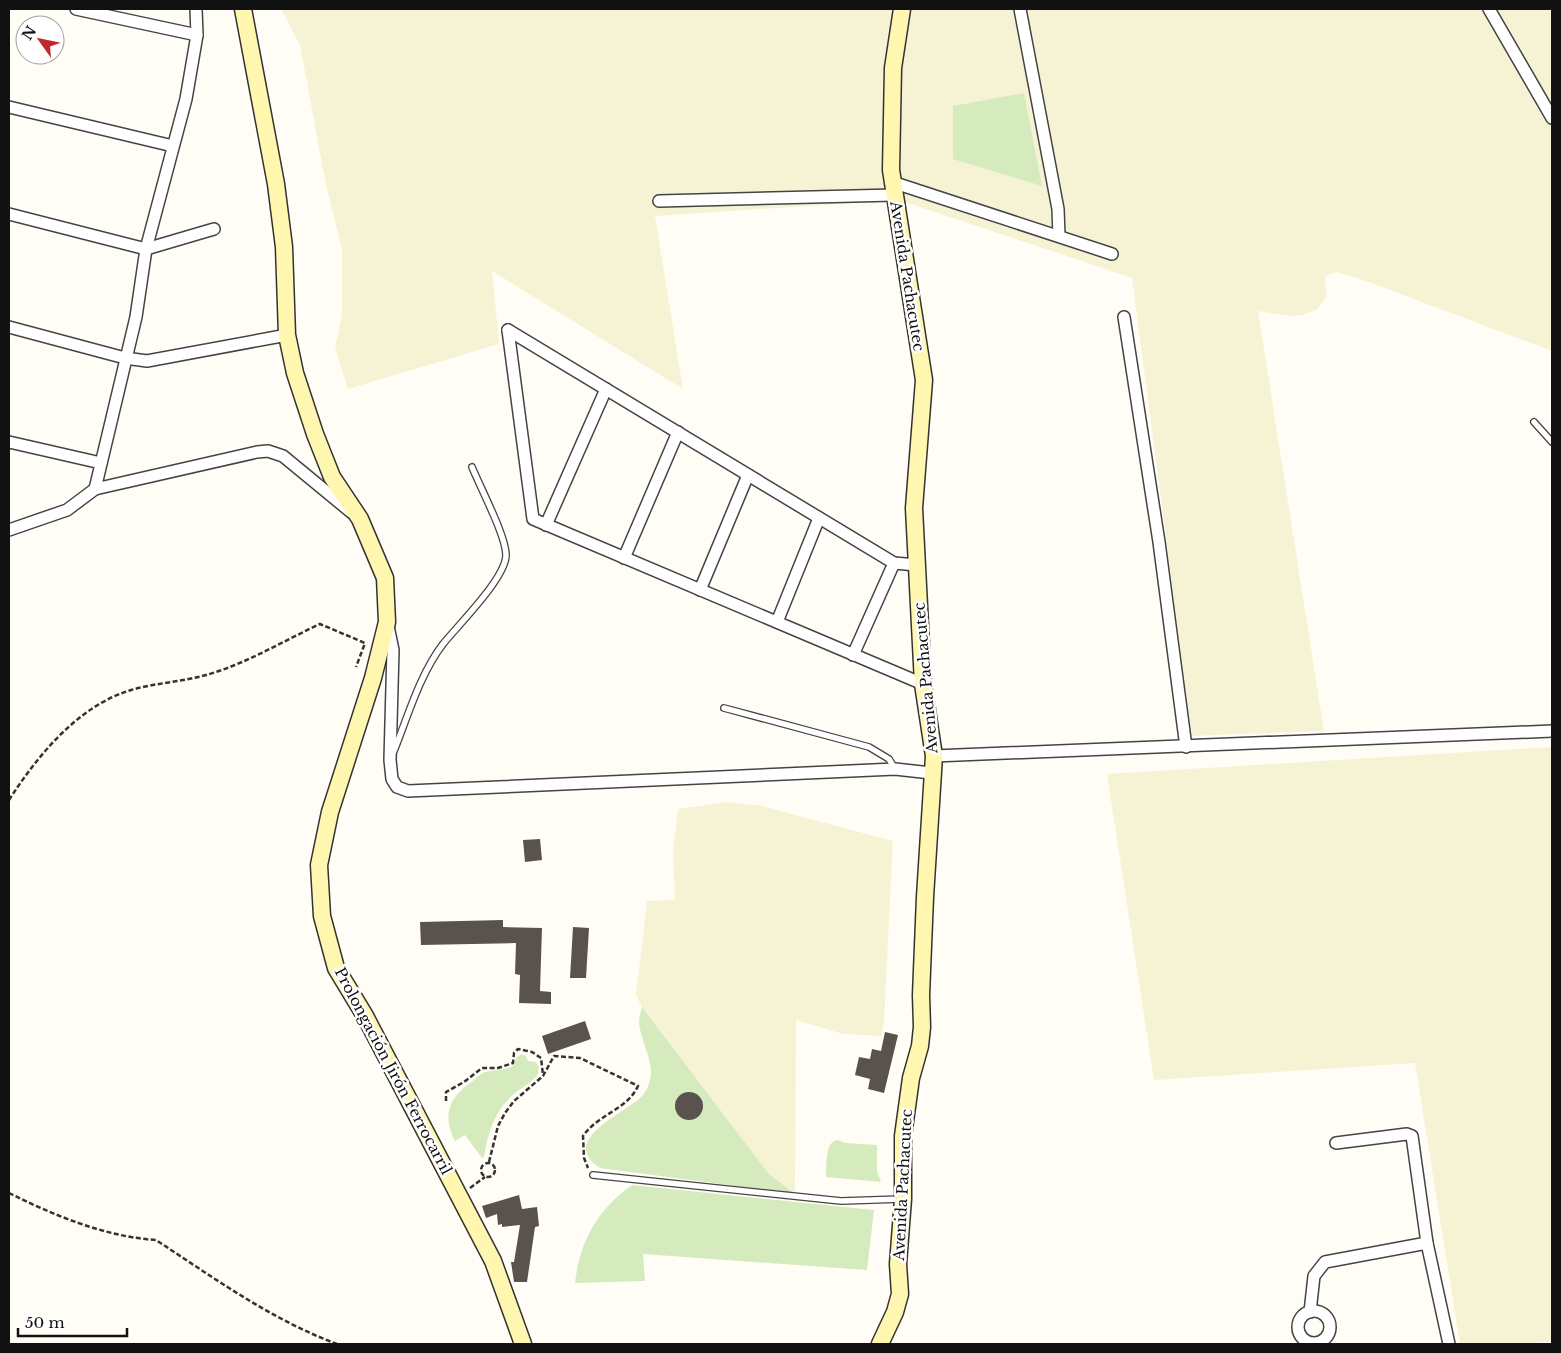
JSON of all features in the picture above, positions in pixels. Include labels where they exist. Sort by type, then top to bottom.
[{"type":"street","points":[[76,9],[197,35]]},
{"type":"street","points":[[95,489],[136,318],[146,249],[186,99],[197,35],[196,9]]},
{"type":"street","name":"Prolongación Jirón Ferrocarril","points":[[243,9],[277,193],[284,247],[287,335],[295,373],[315,434],[332,477],[360,519],[385,578],[387,622],[373,678],[330,812],[319,865],[322,916],[336,968],[365,1016],[493,1261],[523,1344]]},
{"type":"street","name":"Avenida Pachacutec","points":[[880,1344],[896,1312],[900,1294],[898,1264],[903,1199],[903,1136],[911,1078],[920,1046],[922,1027],[921,995],[931,773],[934,756],[923,684],[914,508],[924,380],[893,189],[893,68],[902,9]]},
{"type":"street","points":[[1020,9],[1058,209],[1059,236]]},
{"type":"street","points":[[1489,9],[1552,118]]},
{"type":"street","points":[[9,107],[173,146]]},
{"type":"street","points":[[659,201],[893,189],[1059,236],[1112,254]]},
{"type":"street","points":[[9,214],[146,249],[214,229]]},
{"type":"street","points":[[1124,317],[1159,542],[1186,747]]},
{"type":"street","points":[[9,327],[125,358],[147,361],[287,335]]},
{"type":"street","points":[[917,565],[894,563],[508,330],[533,519],[923,684]]},
{"type":"street","points":[[546,525],[606,389]]},
{"type":"street","points":[[624,558],[678,432]]},
{"type":"street","points":[[9,442],[101,463]]},
{"type":"street","points":[[9,530],[67,510],[95,489],[256,452],[268,451],[283,456],[360,519]]},
{"type":"street","points":[[700,590],[748,475]]},
{"type":"street","points":[[777,622],[819,518]]},
{"type":"street","points":[[853,655],[894,563]]},
{"type":"street","points":[[387,622],[393,650],[390,760],[392,779],[397,787],[408,791],[895,769],[931,773]]},
{"type":"street","points":[[934,756],[1552,731]]},
{"type":"street","points":[[1336,1143],[1407,1134],[1412,1136],[1427,1243],[1449,1344]]},
{"type":"street","points":[[1310,1312],[1314,1276],[1325,1262],[1427,1243]]},
{"type":"lane","points":[[1534,422],[1552,442]]},
{"type":"lane","points":[[390,760],[427,672],[442,646],[501,574],[506,555],[500,535],[472,467]]},
{"type":"lane","points":[[724,708],[869,747],[889,758],[895,769]]},
{"type":"lane","points":[[593,1175],[841,1201],[903,1199]]},
{"type":"path","points":[[9,800],[22,780],[54,742],[72,725],[91,710],[131,690],[206,675],[244,660],[320,624],[365,643],[356,667]]},
{"type":"path","points":[[446,1101],[446,1092],[464,1082],[482,1068],[498,1068],[514,1063],[514,1053],[518,1049],[532,1052],[541,1058],[543,1076]]},
{"type":"path","points":[[489,1162],[498,1126],[514,1101],[543,1076],[554,1056],[575,1056],[638,1086],[622,1105],[595,1121],[583,1136],[584,1158],[593,1175]]},
{"type":"path","points":[[489,1162],[496,1169],[493,1176],[489,1177],[482,1174],[481,1170],[484,1164],[489,1162]]},
{"type":"path","points":[[9,1193],[106,1232],[133,1239],[156,1240],[304,1332],[337,1344]]},
{"type":"shaded area","points":[[281,9],[1552,9],[1552,351],[1366,281],[1337,272],[1325,276],[1327,297],[1317,309],[1303,315],[1292,316],[1258,311],[1324,731],[1192,736],[1132,278],[899,200],[655,216],[683,389],[492,271],[499,344],[348,389],[335,348],[342,314],[342,250],[325,180],[300,45]]},
{"type":"shaded area","points":[[1552,747],[1552,1341],[1527,1344],[1460,1344],[1415,1063],[1154,1080],[1107,774]]},
{"type":"shaded area","points":[[727,802],[762,806],[893,841],[884,1021],[881,1036],[843,1034],[796,1020],[795,1194],[768,1173],[642,1007],[636,995],[647,901],[675,900],[673,853],[678,809]]},
{"type":"green space","points":[[1024,93],[1042,186],[953,159],[953,106]]},
{"type":"green space","points":[[642,1007],[768,1173],[795,1194],[600,1168],[589,1157],[586,1147],[591,1137],[600,1127],[643,1095],[648,1085],[651,1067],[639,1022]]},
{"type":"green space","points":[[522,1054],[526,1056],[528,1061],[536,1062],[539,1067],[538,1074],[507,1100],[497,1114],[493,1122],[484,1157],[482,1158],[465,1135],[455,1141],[449,1122],[450,1106],[459,1093],[482,1073],[513,1066],[517,1057]]},
{"type":"green space","points":[[838,1140],[845,1143],[877,1145],[877,1171],[881,1182],[826,1177],[828,1149],[834,1141]]},
{"type":"green space","points":[[632,1185],[874,1210],[867,1270],[643,1254],[645,1281],[575,1283],[581,1253],[592,1228],[609,1205]]},
{"type":"building","points":[[540,839],[542,860],[525,862],[523,840]]},
{"type":"building","points":[[503,920],[503,927],[542,928],[540,991],[551,992],[551,1004],[519,1003],[520,975],[515,974],[516,943],[421,945],[420,922]]},
{"type":"building","points":[[573,927],[589,928],[586,978],[570,978]]},
{"type":"building","points":[[585,1021],[591,1039],[548,1054],[542,1036]]},
{"type":"building","points":[[885,1032],[898,1035],[884,1093],[868,1089],[870,1079],[855,1075],[859,1057],[870,1059],[872,1049],[881,1051]]},
{"type":"building","points":[[689,1092],[699,1096],[703,1106],[699,1116],[689,1120],[679,1116],[675,1106],[679,1096]]},
{"type":"building","points":[[519,1195],[522,1209],[537,1207],[539,1226],[535,1227],[527,1282],[514,1282],[511,1262],[514,1262],[520,1225],[502,1227],[502,1224],[498,1225],[497,1214],[486,1218],[482,1206]]}]
